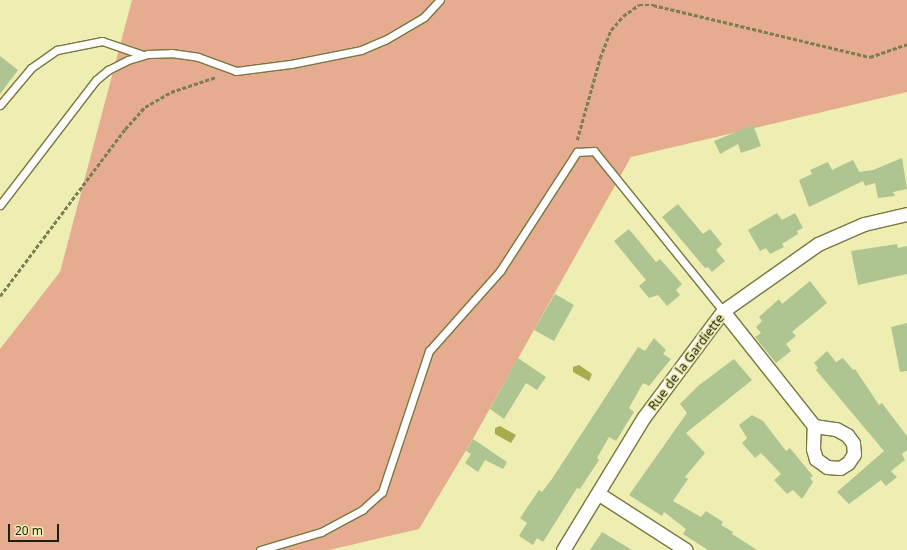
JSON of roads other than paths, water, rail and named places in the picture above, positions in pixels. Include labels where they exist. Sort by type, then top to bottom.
[{"type":"street","name":"Rue de la Gardiette","points":[[563,550],[599,494],[644,418],[723,311],[818,244],[864,224],[907,214]]},
{"type":"street","points":[[723,311],[814,426]]},
{"type":"street","points":[[599,494],[686,550]]},
{"type":"lane","points":[[0,204],[96,80],[108,70],[143,55],[171,53],[198,57],[236,70],[291,64],[361,50],[406,29],[424,17],[440,0]]},
{"type":"lane","points":[[0,105],[31,68],[57,50],[102,41],[143,55]]},
{"type":"lane","points":[[260,550],[321,532],[362,510],[382,492],[429,351],[500,271],[577,152],[594,151],[723,311]]}]
